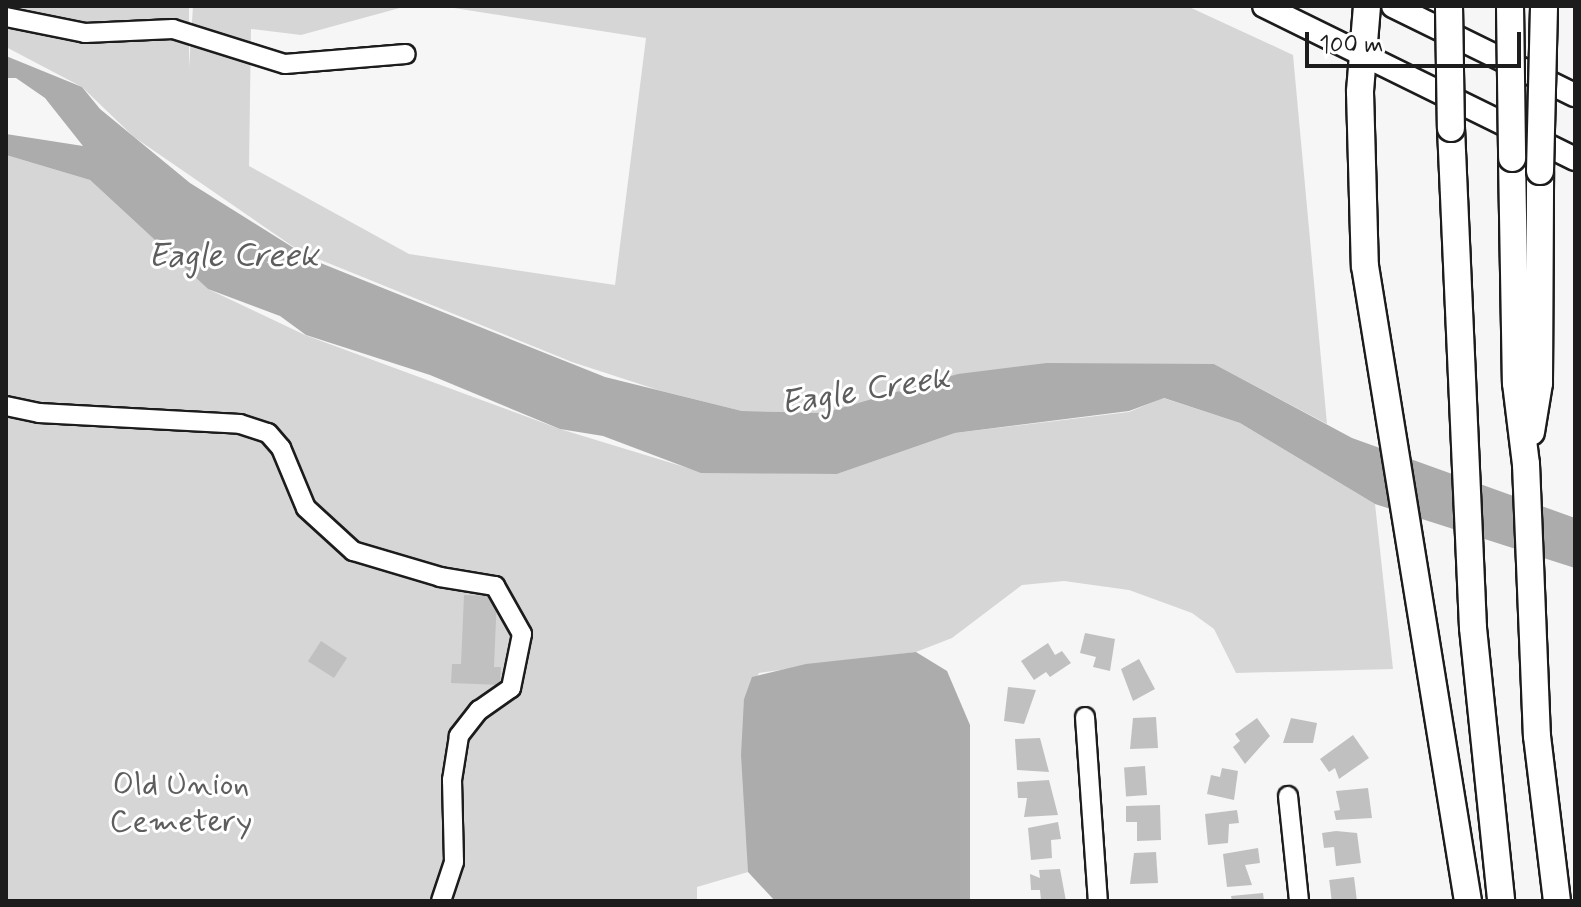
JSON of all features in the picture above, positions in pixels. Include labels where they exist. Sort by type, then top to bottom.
[{"type":"highway","points":[[1367,6],[1360,125],[1365,266],[1382,388],[1468,901]]},
{"type":"highway","points":[[1449,6],[1461,392],[1473,628],[1501,901]]},
{"type":"highway","points":[[1510,6],[1516,383],[1526,464],[1536,639],[1537,736],[1557,901]]},
{"type":"highway","points":[[1526,464],[1539,383],[1544,6]]},
{"type":"main road","points":[[1264,6],[1575,159]]},
{"type":"main road","points":[[1393,6],[1575,95]]},
{"type":"street","points":[[6,17],[85,33],[173,29],[285,64],[406,54]]},
{"type":"street","points":[[6,406],[39,413],[240,424],[268,433],[281,448],[306,508],[353,551],[440,577],[495,586],[522,634],[511,688],[479,710],[459,736],[452,780],[454,862],[441,901]]},
{"type":"street","points":[[1085,717],[1098,901]]},
{"type":"street","points":[[1288,796],[1299,901]]},
{"type":"green space","points":[[6,6],[189,6],[189,68],[193,6],[407,6],[301,35],[251,29],[249,166],[409,254],[615,285],[646,38],[441,6],[1187,6],[1293,55],[1327,424],[1214,364],[824,413],[742,411],[658,390],[572,362],[301,252],[134,137],[82,87],[6,47]]},
{"type":"green space","name":"Old Union Cemetery","points":[[6,155],[90,180],[208,289],[305,335],[560,429],[701,472],[837,474],[955,433],[1129,412],[1163,398],[1240,423],[1375,504],[1393,669],[1236,673],[1214,629],[1192,613],[1129,590],[1064,581],[1022,585],[952,638],[916,652],[759,673],[744,699],[748,872],[697,887],[697,901],[6,901]]},
{"type":"water","name":"Eagle Creek","points":[[6,56],[82,87],[100,109],[190,183],[313,260],[605,377],[742,411],[824,413],[958,374],[1047,363],[1214,364],[1352,438],[1575,518],[1575,568],[1375,504],[1240,423],[1164,398],[1129,411],[955,433],[837,474],[701,473],[603,436],[560,429],[430,375],[306,335],[280,316],[208,289],[90,180],[6,155],[6,134],[83,146],[45,98],[16,78],[6,78]]},
{"type":"water","points":[[916,652],[947,671],[970,725],[970,901],[775,901],[748,872],[741,755],[744,699],[752,677],[806,664]]},
{"type":"building","points":[[464,595],[497,596],[494,667],[501,667],[500,685],[451,683],[452,664],[461,664]]},
{"type":"building","points":[[1085,633],[1115,639],[1110,671],[1093,667],[1096,657],[1080,653]]},
{"type":"building","points":[[321,641],[347,658],[334,678],[308,661]]},
{"type":"building","points":[[1048,643],[1055,655],[1062,651],[1071,663],[1050,677],[1046,672],[1034,680],[1021,661]]},
{"type":"building","points":[[1139,659],[1155,689],[1133,701],[1121,669]]},
{"type":"building","points":[[1008,687],[1036,690],[1024,724],[1004,721]]},
{"type":"building","points":[[1156,717],[1158,748],[1130,749],[1133,718]]},
{"type":"building","points":[[1257,718],[1270,736],[1245,764],[1233,747],[1240,741],[1235,734]]},
{"type":"building","points":[[1291,718],[1317,723],[1313,743],[1283,743]]},
{"type":"building","points":[[1353,735],[1369,758],[1339,779],[1335,768],[1329,772],[1320,759]]},
{"type":"building","points":[[1040,738],[1049,772],[1017,770],[1015,739]]},
{"type":"building","points":[[1145,766],[1147,795],[1126,796],[1124,767]]},
{"type":"building","points":[[1222,768],[1238,771],[1234,800],[1207,794],[1211,775],[1220,777]]},
{"type":"building","points":[[1049,780],[1058,815],[1024,817],[1027,798],[1018,798],[1017,782]]},
{"type":"building","points":[[1368,788],[1372,818],[1336,820],[1334,811],[1340,810],[1336,791]]},
{"type":"building","points":[[1160,805],[1161,840],[1137,841],[1137,822],[1126,822],[1126,806]]},
{"type":"building","points":[[1237,810],[1239,823],[1229,824],[1228,843],[1208,845],[1205,814]]},
{"type":"building","points":[[1058,822],[1061,839],[1051,840],[1052,858],[1031,860],[1028,828]]},
{"type":"building","points":[[1322,833],[1357,833],[1361,863],[1336,866],[1334,847],[1324,848]]},
{"type":"building","points":[[1258,848],[1260,863],[1245,865],[1252,885],[1227,887],[1223,854]]},
{"type":"building","points":[[1156,852],[1158,883],[1130,884],[1134,853]]},
{"type":"building","points":[[1060,869],[1066,901],[1041,901],[1040,890],[1031,890],[1030,874],[1040,878],[1039,870]]},
{"type":"building","points":[[1354,877],[1357,901],[1332,901],[1329,880]]},
{"type":"building","points":[[1263,893],[1264,901],[1232,901],[1231,896]]}]
